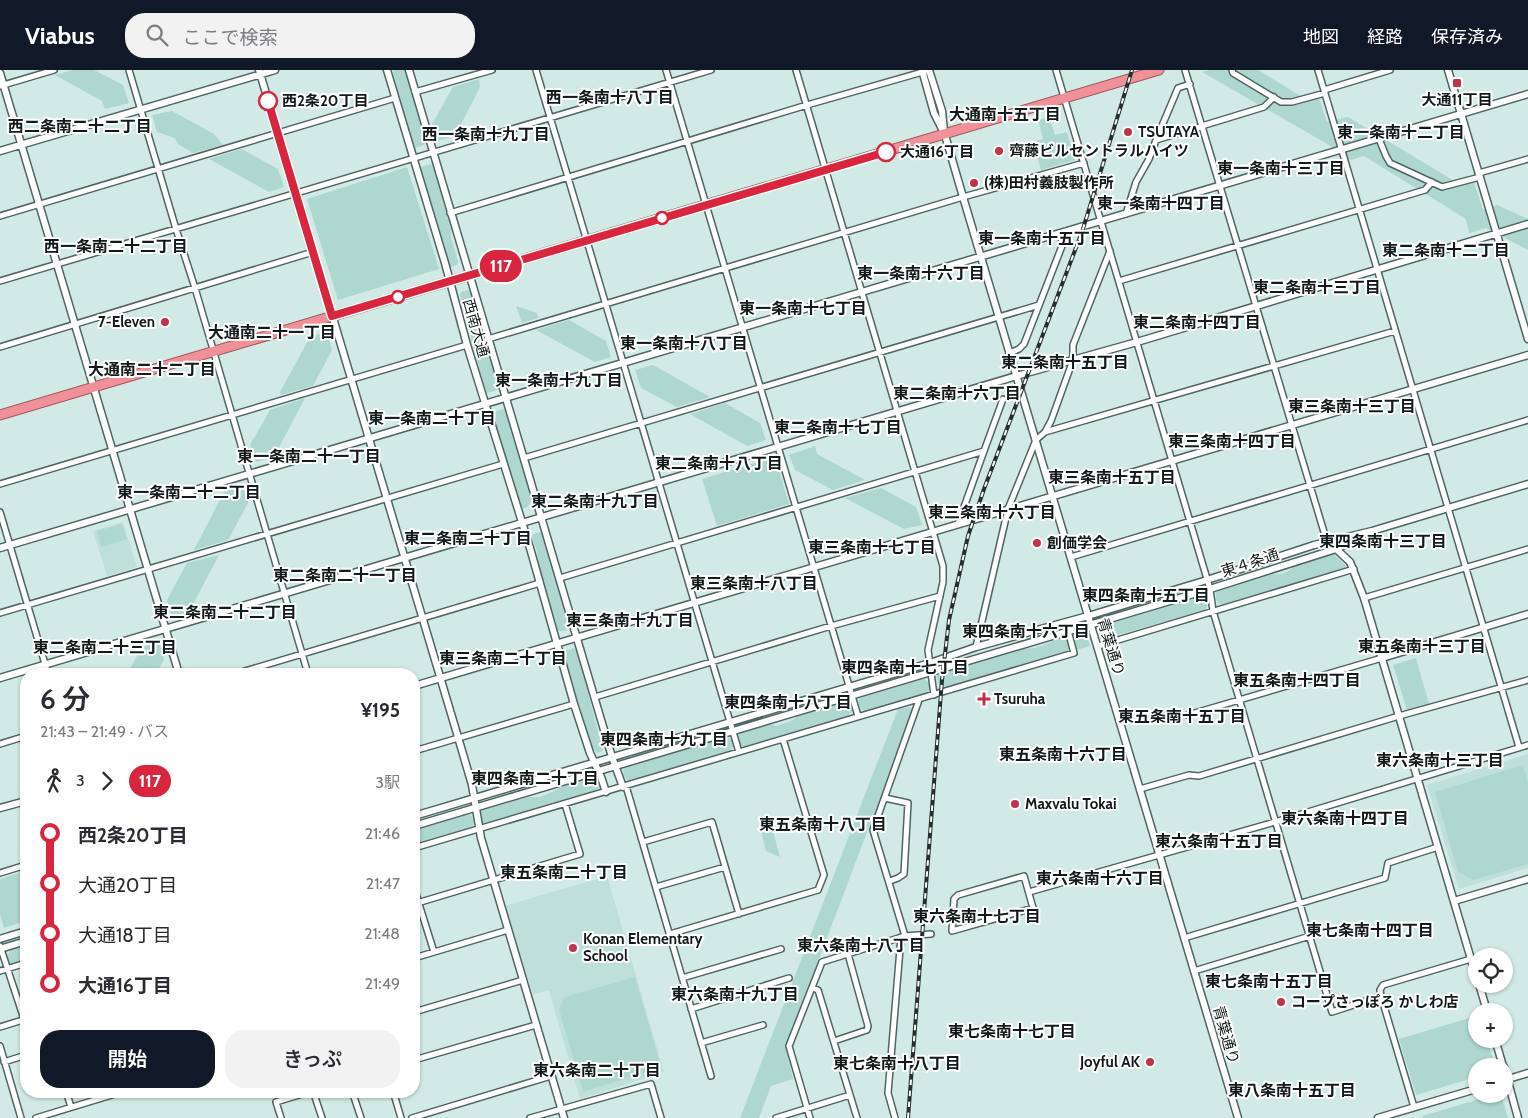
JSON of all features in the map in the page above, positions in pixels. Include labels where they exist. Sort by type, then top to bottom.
[{"type":"highway","points":[[0,415],[1159,70]]},
{"type":"street","points":[[2,86],[54,70]]},
{"type":"street","points":[[129,70],[306,668]]},
{"type":"street","points":[[0,152],[259,72],[275,70]]},
{"type":"street","name":"西南大通","points":[[387,70],[467,345],[540,583],[574,704],[606,792]]},
{"type":"street","name":"西南大通","points":[[408,70],[612,757],[625,786]]},
{"type":"street","points":[[415,92],[492,70]]},
{"type":"street","points":[[536,70],[739,752]]},
{"type":"street","points":[[666,70],[858,716]]},
{"type":"street","points":[[0,281],[711,70]]},
{"type":"street","points":[[796,70],[943,566],[943,582],[928,650],[934,695]]},
{"type":"street","points":[[450,213],[926,70]]},
{"type":"street","name":"青葉通り","points":[[926,70],[934,113],[944,135],[981,256],[1238,1118]]},
{"type":"street","points":[[1056,70],[1190,520],[1210,589],[1213,611],[1332,1012],[1381,996]]},
{"type":"street","points":[[1186,70],[1276,365],[1309,485],[1327,542],[1350,562],[1354,569],[1468,949]]},
{"type":"street","points":[[1232,70],[1233,73],[1281,102],[1292,102],[1390,70]]},
{"type":"street","points":[[1318,70],[1519,747]]},
{"type":"street","points":[[1448,70],[1528,339]]},
{"type":"street","points":[[259,72],[458,737],[474,798],[479,830],[564,1118]]},
{"type":"street","points":[[0,73],[2,86],[22,145],[177,668]]},
{"type":"street","points":[[1126,214],[1136,182],[1149,160],[1178,88],[1190,84]]},
{"type":"street","points":[[0,548],[1528,94]]},
{"type":"street","points":[[1156,140],[1264,107],[1274,97]]},
{"type":"street","points":[[0,216],[395,98]]},
{"type":"street","points":[[1379,139],[1390,163],[1442,187],[1528,159]]},
{"type":"street","points":[[488,338],[606,305],[844,232],[1084,163]]},
{"type":"street","points":[[1119,281],[1425,190],[1432,182]]},
{"type":"street","points":[[35,668],[1016,376],[1137,342],[1528,224]]},
{"type":"street","points":[[1010,353],[1019,349],[1024,344],[1062,246],[1061,233]]},
{"type":"street","points":[[976,647],[1008,509],[1036,440],[1045,432],[1051,421],[1073,360],[1073,345],[1110,250]]},
{"type":"street","points":[[0,346],[313,252]]},
{"type":"street","points":[[524,458],[1039,305]]},
{"type":"street","points":[[1045,432],[1395,331]]},
{"type":"street","points":[[0,484],[467,345]]},
{"type":"street","points":[[420,684],[1528,355]]},
{"type":"street","points":[[958,524],[1003,400]]},
{"type":"street","points":[[1071,557],[1528,420]]},
{"type":"street","points":[[560,578],[984,451]]},
{"type":"street","points":[[0,614],[504,464]]},
{"type":"street","name":"東４条通","points":[[420,814],[930,663],[976,647],[1088,616],[1327,542],[1372,531],[1528,484]]},
{"type":"street","points":[[0,512],[46,668]]},
{"type":"street","name":"東４条通","points":[[420,824],[1210,589],[1336,549],[1372,531]]},
{"type":"street","points":[[1364,598],[1528,549]]},
{"type":"street","points":[[1098,646],[1354,569]]},
{"type":"street","points":[[256,668],[540,583]]},
{"type":"street","points":[[595,697],[831,626],[940,596]]},
{"type":"street","points":[[1188,715],[1528,614]]},
{"type":"street","points":[[420,846],[1074,653],[1068,631]]},
{"type":"street","points":[[0,678],[20,672]]},
{"type":"street","points":[[1140,789],[1189,775],[1199,776],[1399,716],[1528,680]]},
{"type":"street","points":[[895,1118],[888,1092],[903,937],[890,881],[873,830],[919,700]]},
{"type":"street","points":[[420,749],[574,704]]},
{"type":"street","points":[[0,744],[20,738]]},
{"type":"street","points":[[670,934],[818,890],[824,876],[783,739]]},
{"type":"street","points":[[1029,892],[1276,822],[1528,745]]},
{"type":"street","points":[[625,786],[711,1076]]},
{"type":"street","points":[[885,798],[908,803],[904,874],[890,881]]},
{"type":"street","points":[[0,808],[20,803]]},
{"type":"street","points":[[420,902],[580,854],[565,804]]},
{"type":"street","points":[[643,842],[712,822],[739,914]]},
{"type":"street","points":[[1184,938],[1385,878],[1388,863],[1438,847]]},
{"type":"street","points":[[0,874],[20,867]]},
{"type":"street","points":[[656,887],[725,867]]},
{"type":"street","points":[[1024,876],[1029,892],[1033,908],[952,931],[954,899],[958,895],[1024,876]]},
{"type":"street","points":[[1454,901],[1528,879]]},
{"type":"street","points":[[420,914],[434,952]]},
{"type":"street","points":[[420,956],[508,930]]},
{"type":"street","points":[[0,939],[20,933]]},
{"type":"street","points":[[810,1118],[789,1046],[822,962],[903,937],[931,934]]},
{"type":"street","points":[[1194,971],[1310,936]]},
{"type":"street","points":[[20,943],[0,948],[20,1004]]},
{"type":"street","points":[[682,978],[781,949]]},
{"type":"street","points":[[834,1041],[867,1030],[868,1026],[848,954]]},
{"type":"street","points":[[1414,1107],[1380,990],[1384,985],[1468,960]]},
{"type":"street","points":[[0,971],[20,966]]},
{"type":"street","points":[[691,1009],[789,978]]},
{"type":"street","points":[[420,1010],[523,980]]},
{"type":"street","points":[[812,988],[818,990],[857,1118]]},
{"type":"street","points":[[0,1027],[20,1021]]},
{"type":"street","points":[[420,1058],[536,1025]]},
{"type":"street","points":[[701,1043],[763,1025]]},
{"type":"street","points":[[0,1046],[21,1118]]},
{"type":"street","points":[[4,1062],[20,1057]]},
{"type":"street","points":[[1513,1078],[1528,1073]]},
{"type":"street","points":[[412,1118],[551,1076]]},
{"type":"street","points":[[530,1118],[651,1084],[661,1118]]},
{"type":"street","points":[[1378,1118],[1398,1115],[1414,1107],[1468,1091]]},
{"type":"street","points":[[776,1118],[850,1095]]},
{"type":"street","points":[[68,1098],[70,1107]]},
{"type":"street","points":[[36,1118],[99,1098]]},
{"type":"street","points":[[281,1118],[276,1102],[289,1098]]},
{"type":"street","points":[[315,1098],[322,1118]]},
{"type":"street","points":[[354,1098],[361,1118]]},
{"type":"street","points":[[395,1098],[401,1118]]},
{"type":"street","points":[[1513,1102],[1518,1118]]},
{"type":"shaded area","points":[[73,70],[94,70],[123,85],[129,103],[105,109],[102,101],[55,75]]},
{"type":"shaded area","points":[[393,70],[405,70],[426,142],[424,145],[413,147],[397,92]]},
{"type":"shaded area","points":[[1209,70],[1258,70],[1309,101],[1319,98],[1327,122],[1348,117],[1461,185],[1474,182],[1483,210],[1497,205],[1528,219],[1528,250],[1486,228],[1469,233],[1466,219],[1364,156],[1351,160],[1324,142],[1202,72]]},
{"type":"shaded area","points":[[479,79],[480,87],[455,136],[437,141],[432,124],[453,87]]},
{"type":"shaded area","points":[[172,111],[214,134],[223,145],[193,153],[178,144],[175,138],[157,132],[152,115]]},
{"type":"shaded area","points":[[1049,117],[1055,135],[1067,132],[1075,160],[1041,170],[1033,142],[1043,139],[1038,120]]},
{"type":"shaded area","points":[[242,149],[278,169],[284,187],[269,192],[209,159]]},
{"type":"shaded area","points":[[430,164],[433,165],[458,261],[457,265],[451,267],[448,266],[420,169]]},
{"type":"shaded area","points":[[407,167],[439,269],[338,300],[307,199]]},
{"type":"shaded area","points":[[471,291],[499,388],[487,393],[472,347],[470,329],[460,295],[461,292]]},
{"type":"shaded area","points":[[516,306],[537,313],[538,318],[522,323]]},
{"type":"shaded area","points":[[569,320],[606,341],[611,357],[595,362],[536,330]]},
{"type":"shaded area","points":[[327,332],[332,350],[313,386],[281,395],[280,392],[310,337]]},
{"type":"shaded area","points":[[653,365],[710,397],[677,407],[641,388],[635,370]]},
{"type":"shaded area","points":[[305,398],[274,457],[256,462],[250,445],[270,410]]},
{"type":"shaded area","points":[[725,403],[760,423],[766,440],[747,446],[690,414]]},
{"type":"shaded area","points":[[506,410],[531,498],[529,505],[522,509],[493,415],[494,412]]},
{"type":"shaded area","points":[[815,446],[817,454],[865,480],[833,490],[795,470],[789,455]]},
{"type":"shaded area","points":[[775,457],[789,504],[717,526],[702,479]]},
{"type":"shaded area","points":[[243,486],[248,503],[228,540],[194,550],[224,492]]},
{"type":"shaded area","points":[[881,488],[916,507],[922,525],[904,529],[845,498]]},
{"type":"shaded area","points":[[123,522],[137,567],[107,576],[93,531]]},
{"type":"shaded area","points":[[122,524],[127,539],[101,547],[97,531]]},
{"type":"shaded area","points":[[540,532],[543,534],[570,627],[564,631],[556,631],[540,573],[537,552],[532,536]]},
{"type":"shaded area","points":[[1334,554],[1346,566],[1344,569],[1222,605],[1216,599],[1216,592],[1219,590],[1262,576],[1287,572],[1294,566]]},
{"type":"shaded area","points":[[219,555],[189,612],[172,617],[167,600],[187,563]]},
{"type":"shaded area","points":[[1200,596],[1206,597],[1207,607],[1204,610],[1104,639],[1100,637],[1100,627]]},
{"type":"shaded area","points":[[1082,631],[1086,632],[1090,646],[940,688],[936,676],[940,672],[1018,649],[1035,648],[1060,637]]},
{"type":"shaded area","points":[[159,642],[164,659],[159,668],[130,668],[142,647]]},
{"type":"shaded area","points":[[574,648],[577,650],[603,751],[597,753],[591,745],[564,654],[565,651]]},
{"type":"shaded area","points":[[1416,658],[1429,704],[1407,710],[1393,665]]},
{"type":"shaded area","points":[[924,679],[928,682],[930,688],[926,694],[866,711],[861,710],[858,702],[860,698]]},
{"type":"shaded area","points":[[841,702],[850,704],[852,711],[848,716],[744,747],[740,744],[738,736],[741,732],[769,724],[777,726],[791,721],[801,714]]},
{"type":"shaded area","points":[[910,707],[913,711],[786,1046],[793,1079],[771,1086],[759,1118],[740,1118],[898,709]]},
{"type":"shaded area","points":[[726,737],[732,740],[733,746],[729,752],[630,782],[624,776],[624,768]]},
{"type":"shaded area","points":[[1528,754],[1528,868],[1459,889],[1427,785]]},
{"type":"shaded area","points":[[1523,765],[1528,783],[1528,864],[1473,880],[1458,872],[1435,792]]},
{"type":"shaded area","points":[[598,776],[602,787],[599,790],[482,824],[480,812],[483,810],[528,797],[540,797],[567,784]]},
{"type":"shaded area","points":[[468,814],[472,816],[474,824],[469,830],[420,843],[420,828]]},
{"type":"shaded area","points":[[758,819],[771,824],[780,857],[766,851]]},
{"type":"shaded area","points":[[20,873],[20,923],[4,928],[0,914],[0,879]]},
{"type":"shaded area","name":"Konan Elementary School","points":[[607,876],[664,1072],[580,1099],[549,990],[533,995],[505,906]]},
{"type":"shaded area","points":[[20,947],[20,963],[15,964],[9,962],[7,956],[11,950]]},
{"type":"shaded area","points":[[635,977],[660,1063],[655,1069],[583,1092],[559,1009],[565,997]]},
{"type":"shaded area","points":[[1468,1018],[1468,1048],[1490,1048],[1493,1058],[1468,1058],[1468,1079],[1416,1095],[1399,1039]]},
{"type":"shaded area","points":[[1468,1103],[1504,1103],[1508,1118],[1423,1118],[1422,1116]]},
{"type":"railway","points":[[908,1118],[942,680],[949,620],[968,536],[984,489],[1082,232],[1132,70]]},
{"type":"bus line","name":"117","points":[[268,101],[332,316],[886,152]]},
{"type":"place","name":"大通11丁目","points":[[1457,83]]},
{"type":"place","name":"西2条20丁目","points":[[268,101]]},
{"type":"place","name":"TSUTAYA","points":[[1128,132]]},
{"type":"place","name":"齊藤ビルセントラルハイツ","points":[[999,151]]},
{"type":"place","name":"大通16丁目","points":[[886,152]]},
{"type":"place","name":"(株)田村義肢製作所","points":[[974,183]]},
{"type":"place","name":"7-Eleven","points":[[165,322]]},
{"type":"place","name":"創価学会","points":[[1037,543]]},
{"type":"place","name":"Tsuruha","points":[[984,699]]},
{"type":"place","name":"Maxvalu Tokai","points":[[1015,804]]},
{"type":"place","name":"Konan Elementary School","points":[[573,948]]},
{"type":"place","name":"コープさっぽろ かしわ店","points":[[1281,1002]]},
{"type":"place","name":"Joyful AK","points":[[1150,1062]]},
{"type":"district","name":"西一条南十八丁目","points":[[610,97]]},
{"type":"district","name":"大通南十五丁目","points":[[1005,114]]},
{"type":"district","name":"西二条南二十二丁目","points":[[80,126]]},
{"type":"district","name":"東一条南十二丁目","points":[[1401,132]]},
{"type":"district","name":"西一条南十九丁目","points":[[486,134]]},
{"type":"district","name":"東一条南十三丁目","points":[[1281,168]]},
{"type":"district","name":"東一条南十四丁目","points":[[1161,203]]},
{"type":"district","name":"東一条南十五丁目","points":[[1042,238]]},
{"type":"district","name":"西一条南二十二丁目","points":[[116,246]]},
{"type":"district","name":"東二条南十二丁目","points":[[1446,250]]},
{"type":"district","name":"東一条南十六丁目","points":[[921,273]]},
{"type":"district","name":"東二条南十三丁目","points":[[1317,287]]},
{"type":"district","name":"東一条南十七丁目","points":[[803,308]]},
{"type":"district","name":"東二条南十四丁目","points":[[1197,322]]},
{"type":"district","name":"大通南二十一丁目","points":[[272,332]]},
{"type":"district","name":"東一条南十八丁目","points":[[684,343]]},
{"type":"district","name":"東二条南十五丁目","points":[[1065,362]]},
{"type":"district","name":"大通南二十二丁目","points":[[152,369]]},
{"type":"district","name":"東一条南十九丁目","points":[[559,380]]},
{"type":"district","name":"東二条南十六丁目","points":[[957,393]]},
{"type":"district","name":"東三条南十三丁目","points":[[1352,406]]},
{"type":"district","name":"東一条南二十丁目","points":[[432,418]]},
{"type":"district","name":"東二条南十七丁目","points":[[838,427]]},
{"type":"district","name":"東三条南十四丁目","points":[[1232,441]]},
{"type":"district","name":"東一条南二十一丁目","points":[[309,456]]},
{"type":"district","name":"東二条南十八丁目","points":[[719,463]]},
{"type":"district","name":"東三条南十五丁目","points":[[1112,477]]},
{"type":"district","name":"東一条南二十二丁目","points":[[189,492]]},
{"type":"district","name":"東二条南十九丁目","points":[[595,501]]},
{"type":"district","name":"東三条南十六丁目","points":[[992,512]]},
{"type":"district","name":"東二条南二十丁目","points":[[468,538]]},
{"type":"district","name":"東四条南十三丁目","points":[[1383,541]]},
{"type":"district","name":"東三条南十七丁目","points":[[872,547]]},
{"type":"district","name":"東二条南二十一丁目","points":[[345,575]]},
{"type":"district","name":"東三条南十八丁目","points":[[754,583]]},
{"type":"district","name":"東四条南十五丁目","points":[[1146,595]]},
{"type":"district","name":"東二条南二十二丁目","points":[[225,612]]},
{"type":"district","name":"東三条南十九丁目","points":[[630,620]]},
{"type":"district","name":"東四条南十六丁目","points":[[1026,631]]},
{"type":"district","name":"東五条南十三丁目","points":[[1422,646]]},
{"type":"district","name":"東二条南二十三丁目","points":[[105,647]]},
{"type":"district","name":"東三条南二十丁目","points":[[503,658]]},
{"type":"district","name":"東四条南十七丁目","points":[[905,667]]},
{"type":"district","name":"東五条南十四丁目","points":[[1297,680]]},
{"type":"district","name":"東四条南十八丁目","points":[[788,702]]},
{"type":"district","name":"東五条南十五丁目","points":[[1182,716]]},
{"type":"district","name":"東四条南十九丁目","points":[[664,739]]},
{"type":"district","name":"東五条南十六丁目","points":[[1063,754]]},
{"type":"district","name":"東六条南十三丁目","points":[[1440,760]]},
{"type":"district","name":"東四条南二十丁目","points":[[535,778]]},
{"type":"district","name":"東六条南十四丁目","points":[[1345,818]]},
{"type":"district","name":"東五条南十八丁目","points":[[823,824]]},
{"type":"district","name":"東六条南十五丁目","points":[[1219,841]]},
{"type":"district","name":"東五条南二十丁目","points":[[564,872]]},
{"type":"district","name":"東六条南十六丁目","points":[[1100,878]]},
{"type":"district","name":"東六条南十七丁目","points":[[977,916]]},
{"type":"district","name":"東七条南十四丁目","points":[[1370,930]]},
{"type":"district","name":"東六条南十八丁目","points":[[861,945]]},
{"type":"district","name":"東七条南十五丁目","points":[[1269,981]]},
{"type":"district","name":"東六条南十九丁目","points":[[735,994]]},
{"type":"district","name":"東七条南十七丁目","points":[[1012,1031]]},
{"type":"district","name":"東七条南十八丁目","points":[[897,1063]]},
{"type":"district","name":"東六条南二十丁目","points":[[597,1070]]},
{"type":"district","name":"東八条南十五丁目","points":[[1292,1090]]}]
